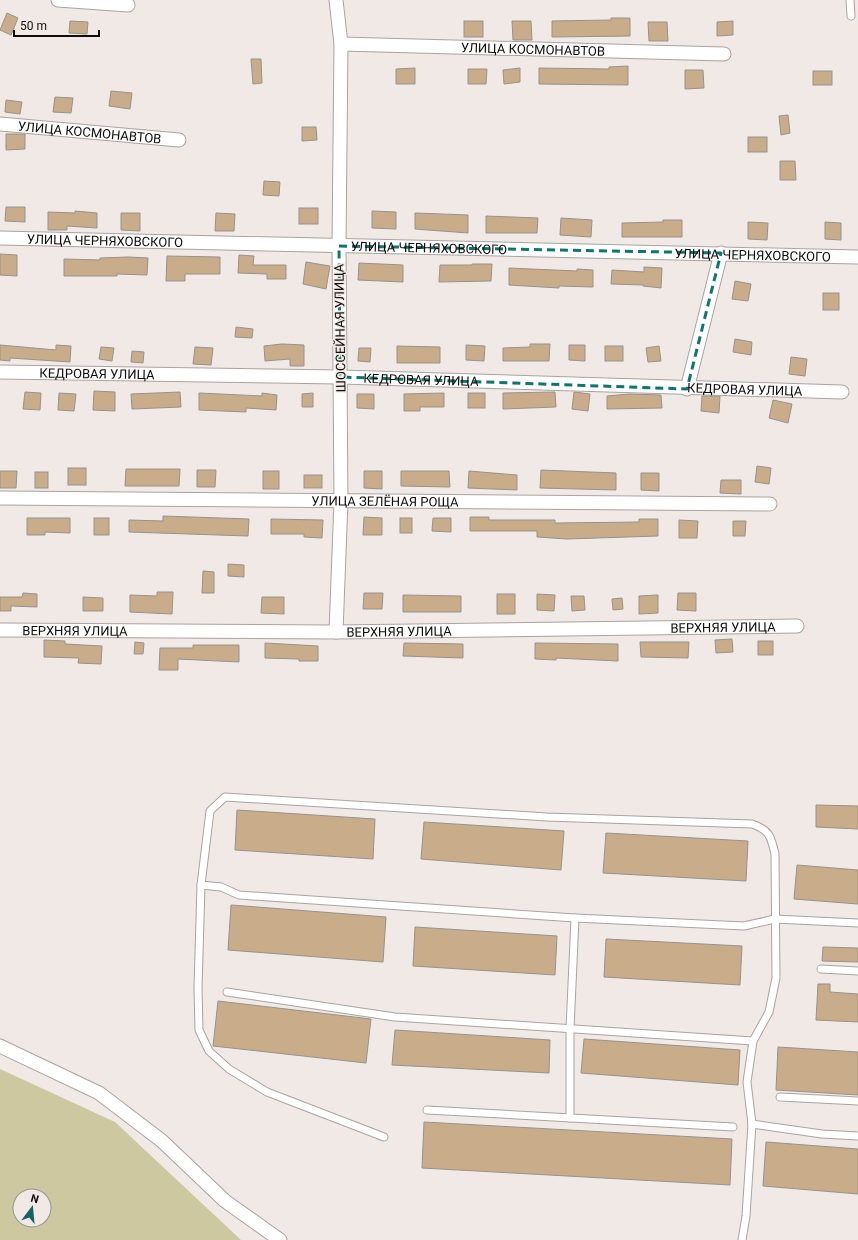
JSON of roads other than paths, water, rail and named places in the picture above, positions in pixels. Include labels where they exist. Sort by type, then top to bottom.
[{"type":"street","points":[[58,0],[128,5]]},
{"type":"street","name":"ШОССЕЙНАЯ УЛИЦА","points":[[336,0],[341,44],[339,246],[341,501],[336,632]]},
{"type":"street","name":"УЛИЦА КОСМОНАВТОВ","points":[[341,44],[724,54]]},
{"type":"street","name":"УЛИЦА КОСМОНАВТОВ","points":[[0,124],[179,140]]},
{"type":"street","name":"УЛИЦА ЧЕРНЯХОВСКОГО","points":[[0,238],[858,257]]},
{"type":"street","points":[[687,389],[721,253]]},
{"type":"street","name":"КЕДРОВАЯ УЛИЦА","points":[[0,372],[340,377],[687,389],[842,392]]},
{"type":"street","name":"УЛИЦА ЗЕЛЁНАЯ РОЩА","points":[[0,498],[770,504]]},
{"type":"street","name":"ВЕРХНЯЯ УЛИЦА","points":[[0,630],[336,632],[797,626]]},
{"type":"street","points":[[0,1046],[99,1093],[162,1141],[225,1201],[280,1240]]},
{"type":"lane","points":[[850,0],[851,16]]},
{"type":"lane","points":[[384,1137],[267,1092],[229,1069],[209,1051],[199,1030],[198,988],[201,886],[210,811],[225,797],[547,817],[752,824],[763,828],[770,836],[775,854],[776,978],[769,1012],[753,1041],[747,1082],[752,1124],[746,1216],[742,1240]]},
{"type":"lane","points":[[201,886],[221,887],[238,895],[575,918],[744,926],[775,919],[858,923]]},
{"type":"lane","points":[[570,1118],[570,1028],[575,918]]},
{"type":"lane","points":[[821,969],[858,971]]},
{"type":"lane","points":[[227,992],[395,1017],[753,1041]]},
{"type":"lane","points":[[780,1097],[858,1101]]},
{"type":"lane","points":[[428,1110],[734,1127]]},
{"type":"lane","points":[[752,1124],[822,1134],[858,1136]]}]
